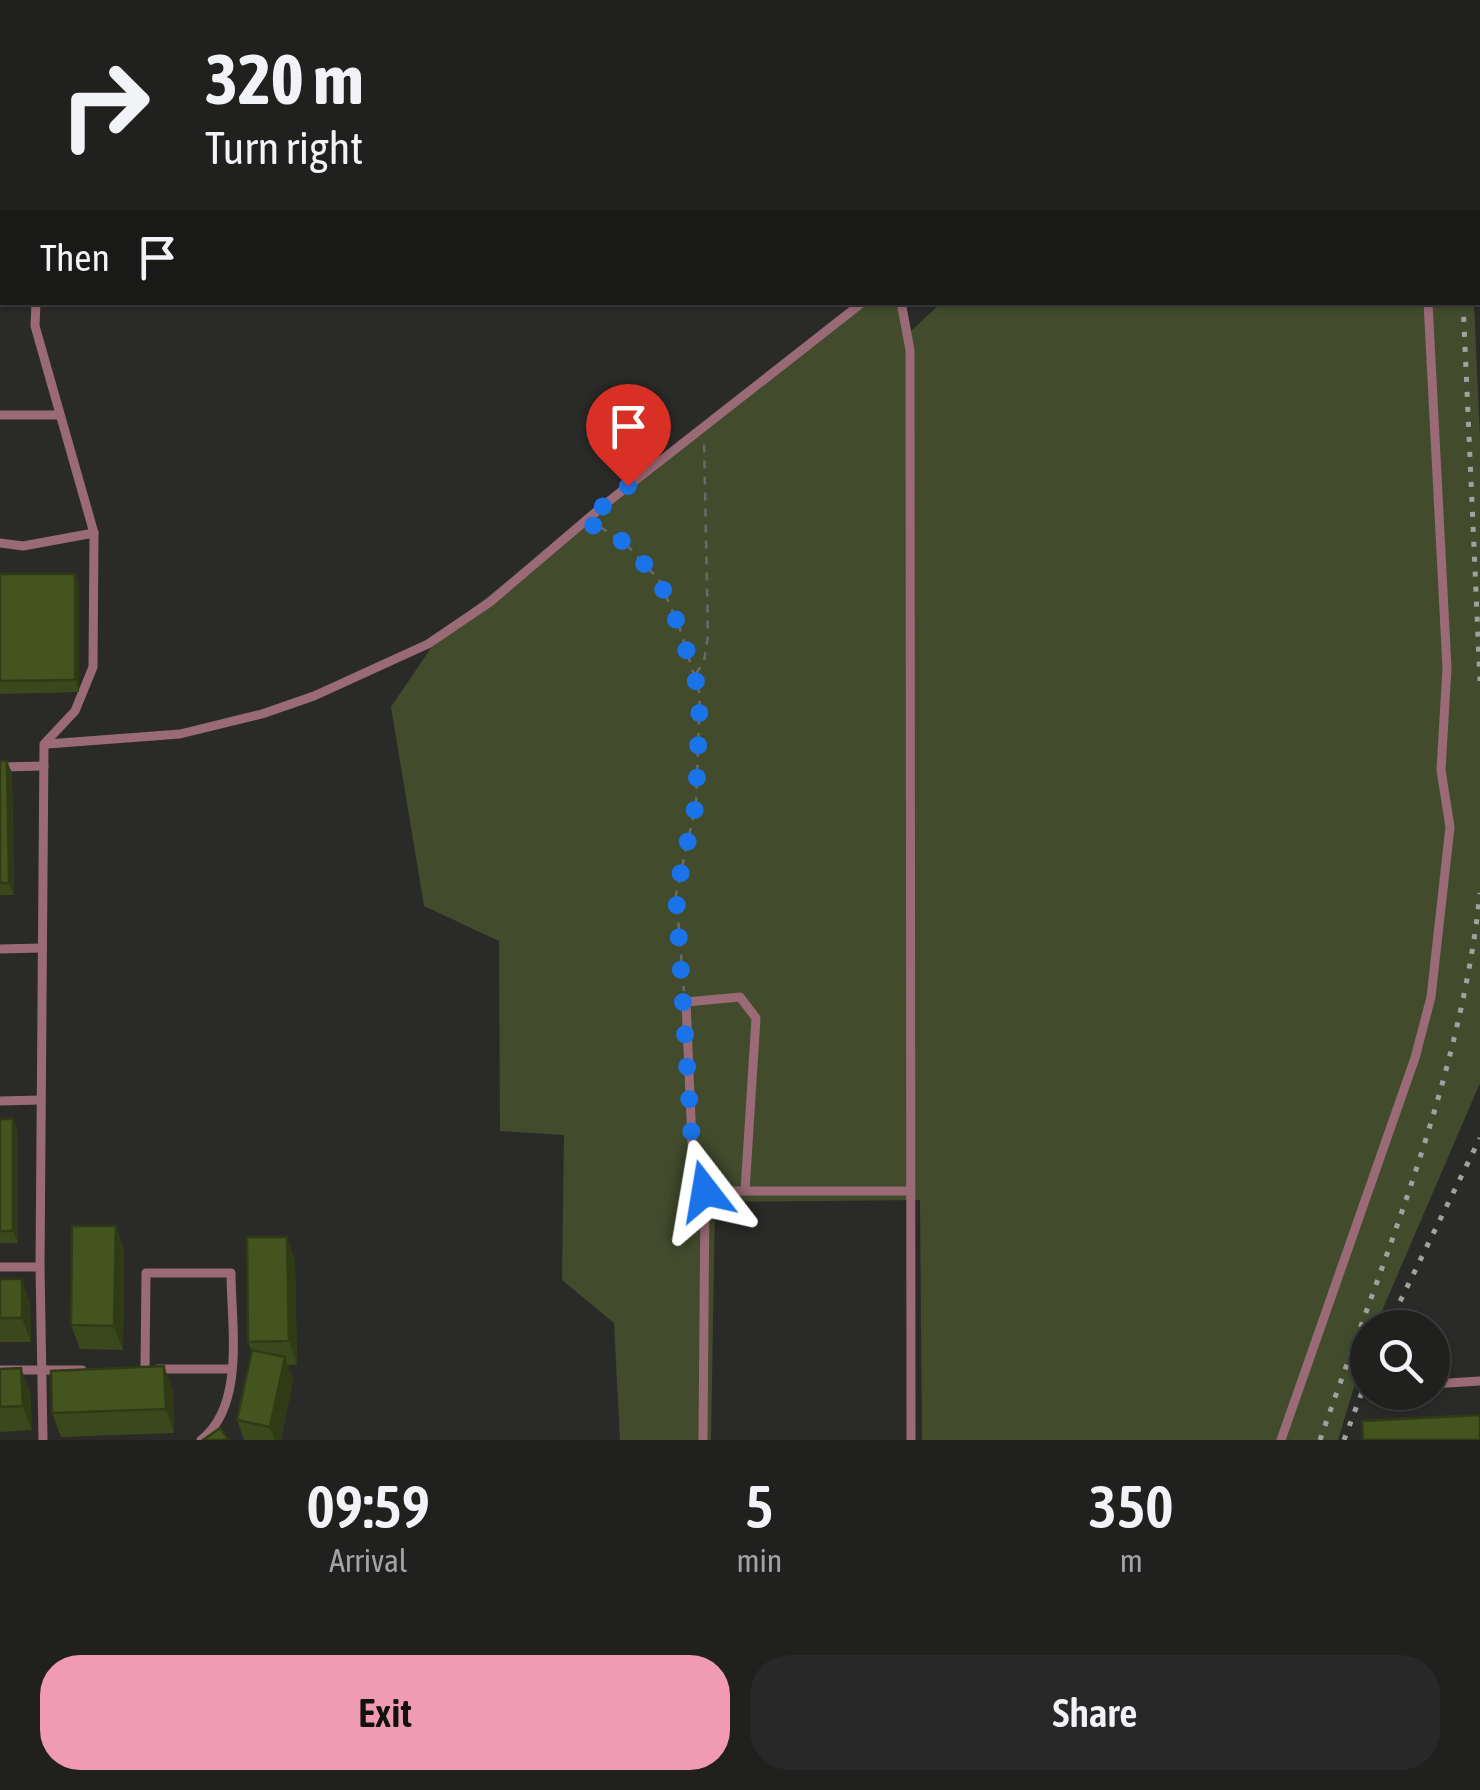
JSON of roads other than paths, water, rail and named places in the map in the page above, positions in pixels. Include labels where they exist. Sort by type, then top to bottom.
[{"type":"lane","points":[[36,305],[36,326],[94,534],[93,667],[75,711],[44,744],[40,1266],[43,1440]]},
{"type":"lane","points":[[44,744],[180,734],[314,696],[428,644],[490,602],[585,521],[858,305]]},
{"type":"lane","points":[[901,305],[910,350],[911,1440]]},
{"type":"lane","points":[[1282,1440],[1416,1058],[1432,997],[1442,922],[1450,826],[1441,770],[1447,668],[1428,305]]},
{"type":"lane","points":[[0,414],[59,415]]},
{"type":"lane","points":[[0,543],[23,546],[94,534]]},
{"type":"lane","points":[[0,766],[44,766]]},
{"type":"lane","points":[[0,948],[42,948]]},
{"type":"lane","points":[[704,1440],[705,1191],[692,1142],[686,1002],[740,997],[756,1018],[745,1191]]},
{"type":"lane","points":[[0,1101],[41,1100]]},
{"type":"lane","points":[[705,1191],[910,1190]]},
{"type":"lane","points":[[0,1267],[40,1266]]},
{"type":"lane","points":[[145,1369],[146,1273],[231,1274],[230,1369],[222,1415],[201,1440]]},
{"type":"lane","points":[[128,1370],[230,1369]]},
{"type":"lane","points":[[0,1370],[94,1370]]},
{"type":"lane","points":[[1450,1383],[1480,1381]]},
{"type":"railway","points":[[1463,305],[1480,681]]},
{"type":"railway","points":[[1320,1440],[1437,1102],[1470,964],[1480,893]]},
{"type":"railway","points":[[1396,1310],[1480,1138]]},
{"type":"railway","points":[[1344,1440],[1355,1410]]}]
